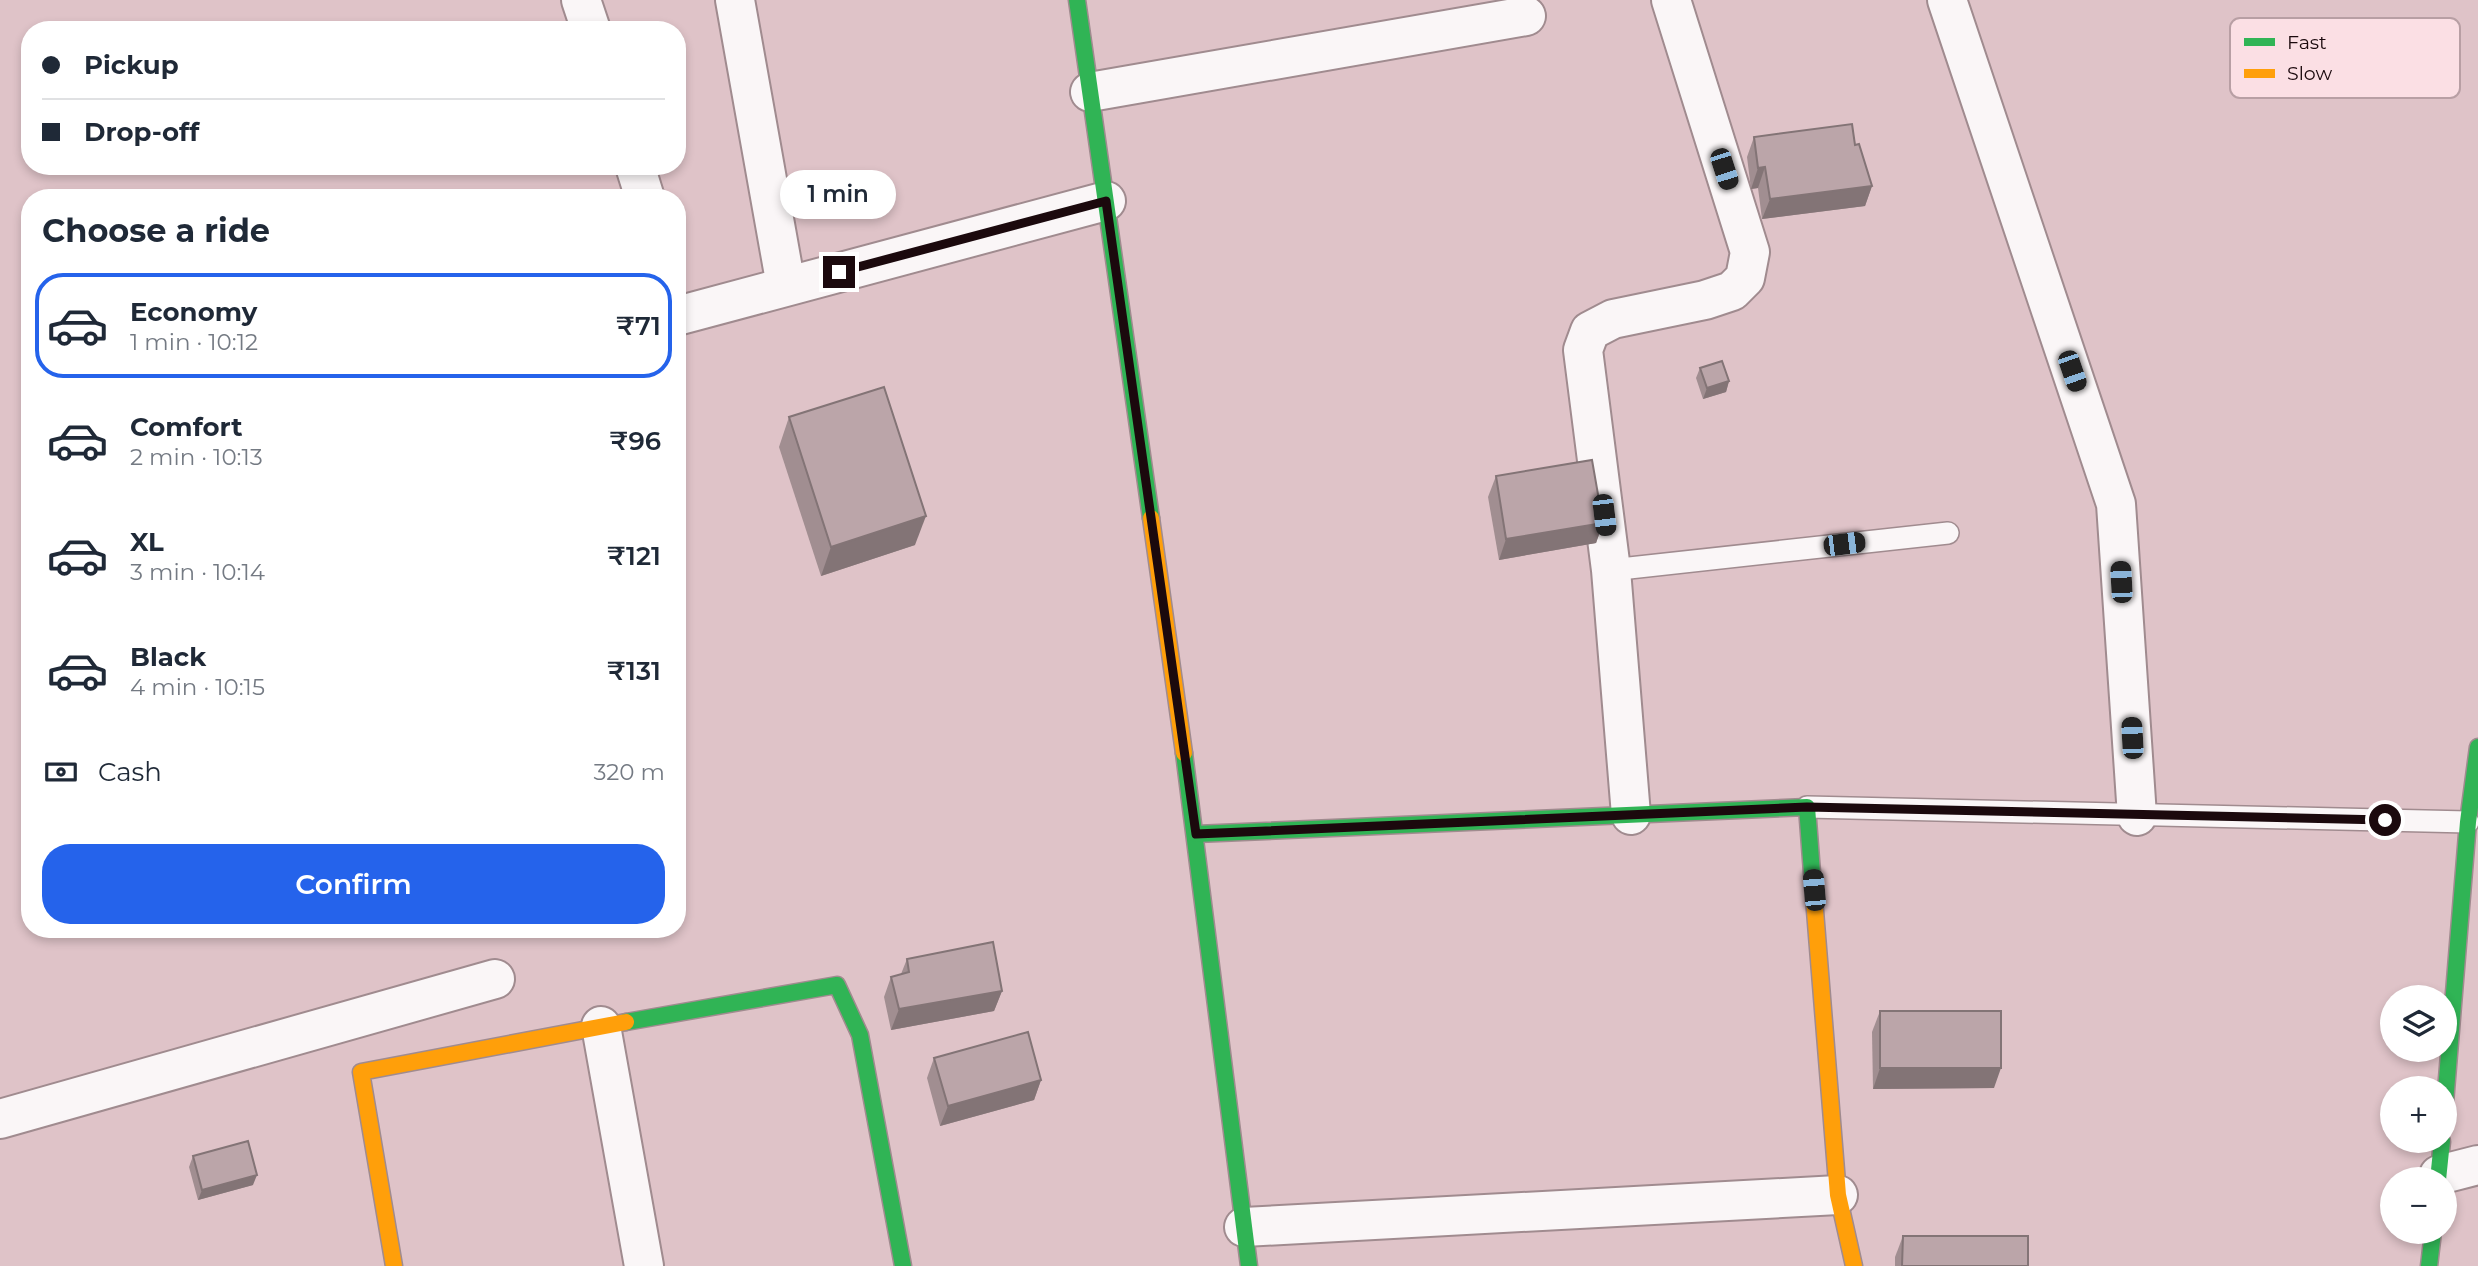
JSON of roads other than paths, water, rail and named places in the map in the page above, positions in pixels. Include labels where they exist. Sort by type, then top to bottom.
[{"type":"street","points":[[581,0],[588,21]]},
{"type":"street","points":[[735,0],[786,286]]},
{"type":"street","points":[[1077,0],[1196,834],[1249,1266]]},
{"type":"street","points":[[1631,815],[1611,570],[1583,350],[1590,331],[1613,319],[1732,291],[1745,278],[1750,252],[1671,0]]},
{"type":"street","points":[[1947,0],[2116,504],[2137,816]]},
{"type":"street","points":[[1090,92],[1526,16]]},
{"type":"street","points":[[686,307],[786,286],[1106,201]]},
{"type":"street","points":[[2448,1076],[2478,747]]},
{"type":"street","points":[[1196,834],[1807,807],[1838,1195],[1854,1266]]},
{"type":"street","points":[[0,1119],[495,979]]},
{"type":"street","points":[[394,1266],[361,1072],[836,985],[860,1035],[903,1266]]},
{"type":"street","points":[[601,1026],[644,1266]]},
{"type":"street","points":[[2440,1165],[2478,1165]]},
{"type":"street","points":[[1244,1227],[1838,1195]]},
{"type":"street","points":[[2429,1266],[2432,1244]]},
{"type":"lane","points":[[1611,570],[1948,533]]},
{"type":"lane","points":[[1807,807],[2473,821]]}]
